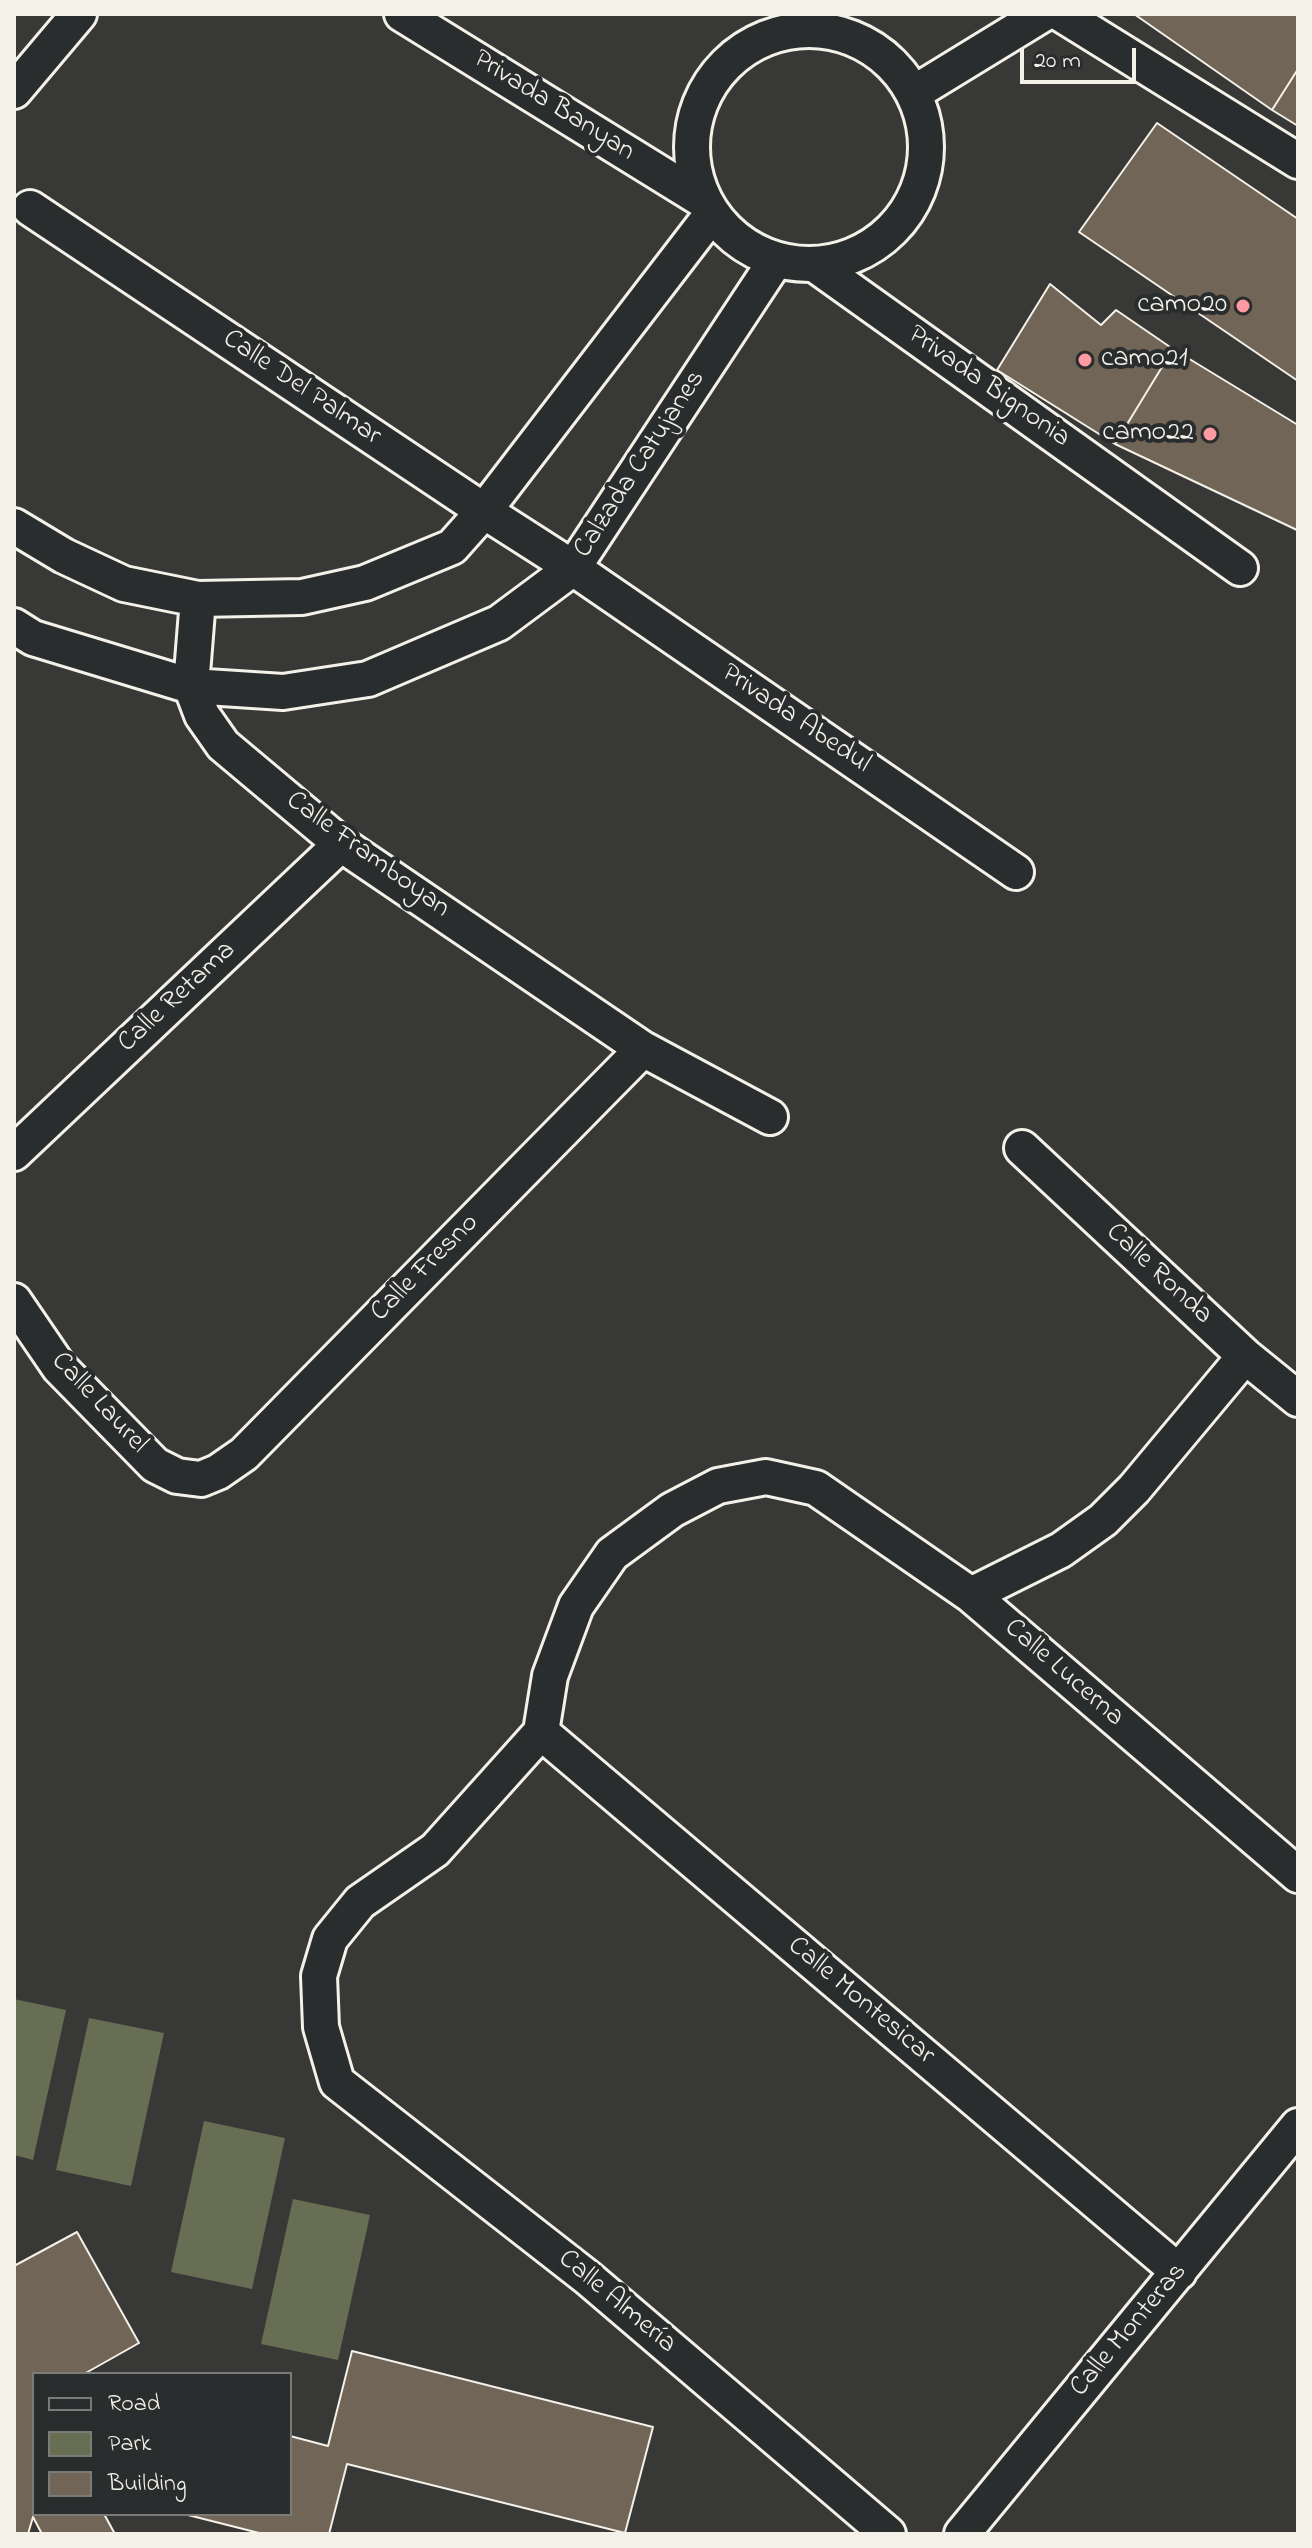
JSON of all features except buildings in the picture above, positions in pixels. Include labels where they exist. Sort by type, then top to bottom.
[{"type":"street","points":[[14,91],[79,14]]},
{"type":"street","name":"Privada Banyan","points":[[402,14],[708,207]]},
{"type":"street","points":[[914,93],[1043,14]]},
{"type":"street","points":[[1061,14],[1298,161]]},
{"type":"street","points":[[810,22],[871,47],[896,67],[914,93],[926,130],[925,169],[912,206],[887,236],[853,257],[814,264],[776,260],[740,242],[708,207],[692,162],[694,122],[709,85],[736,55],[770,36],[810,22]]},
{"type":"street","points":[[14,526],[64,556],[124,584],[198,599],[302,597],[365,583],[452,547],[484,511],[708,207]]},
{"type":"street","name":"Calle Del Palmar","points":[[30,208],[573,568]]},
{"type":"street","name":"Calzada Catujanes","points":[[20,641],[191,686],[283,692],[368,679],[499,623],[573,568],[776,260]]},
{"type":"street","name":"Privada Bignonia","points":[[814,264],[1240,568]]},
{"type":"street","name":"Privada Abedul","points":[[573,568],[1016,872]]},
{"type":"street","name":"Calle Framboyan","points":[[198,599],[191,686],[202,715],[223,745],[341,844],[643,1049],[770,1117]]},
{"type":"street","name":"Calle Retama","points":[[14,1153],[341,844]]},
{"type":"street","name":"Calle Fresno","points":[[201,1479],[232,1464],[244,1454],[643,1049]]},
{"type":"street","name":"Calle Ronda","points":[[1022,1148],[1245,1356],[1298,1399]]},
{"type":"street","name":"Calle Laurel","points":[[14,1301],[59,1367],[155,1465],[177,1476],[201,1479]]},
{"type":"street","points":[[971,1595],[1061,1550],[1103,1520],[1134,1489],[1245,1356]]},
{"type":"street","name":"Calle Lucerna","points":[[541,1732],[550,1676],[576,1606],[612,1554],[672,1510],[718,1486],[766,1477],[816,1488],[971,1595],[1298,1875]]},
{"type":"street","name":"Calle Almería","points":[[541,1732],[435,1850],[360,1902],[330,1939],[319,1976],[320,2014],[337,2082],[588,2278],[888,2534]]},
{"type":"street","name":"Calle Montesicar","points":[[541,1732],[1179,2272]]},
{"type":"street","name":"Calle Monteras","points":[[962,2534],[1298,2126]]},
{"type":"green space","points":[[14,1999],[66,2010],[33,2160],[14,2155]]},
{"type":"green space","points":[[89,2018],[164,2033],[131,2186],[56,2170]]},
{"type":"green space","points":[[204,2121],[285,2138],[252,2289],[171,2272]]},
{"type":"green space","points":[[293,2199],[370,2215],[338,2360],[261,2344]]},
{"type":"place","name":"camo20","points":[[1243,306]]},
{"type":"place","name":"camo21","points":[[1085,360]]},
{"type":"place","name":"camo22","points":[[1210,434]]}]
